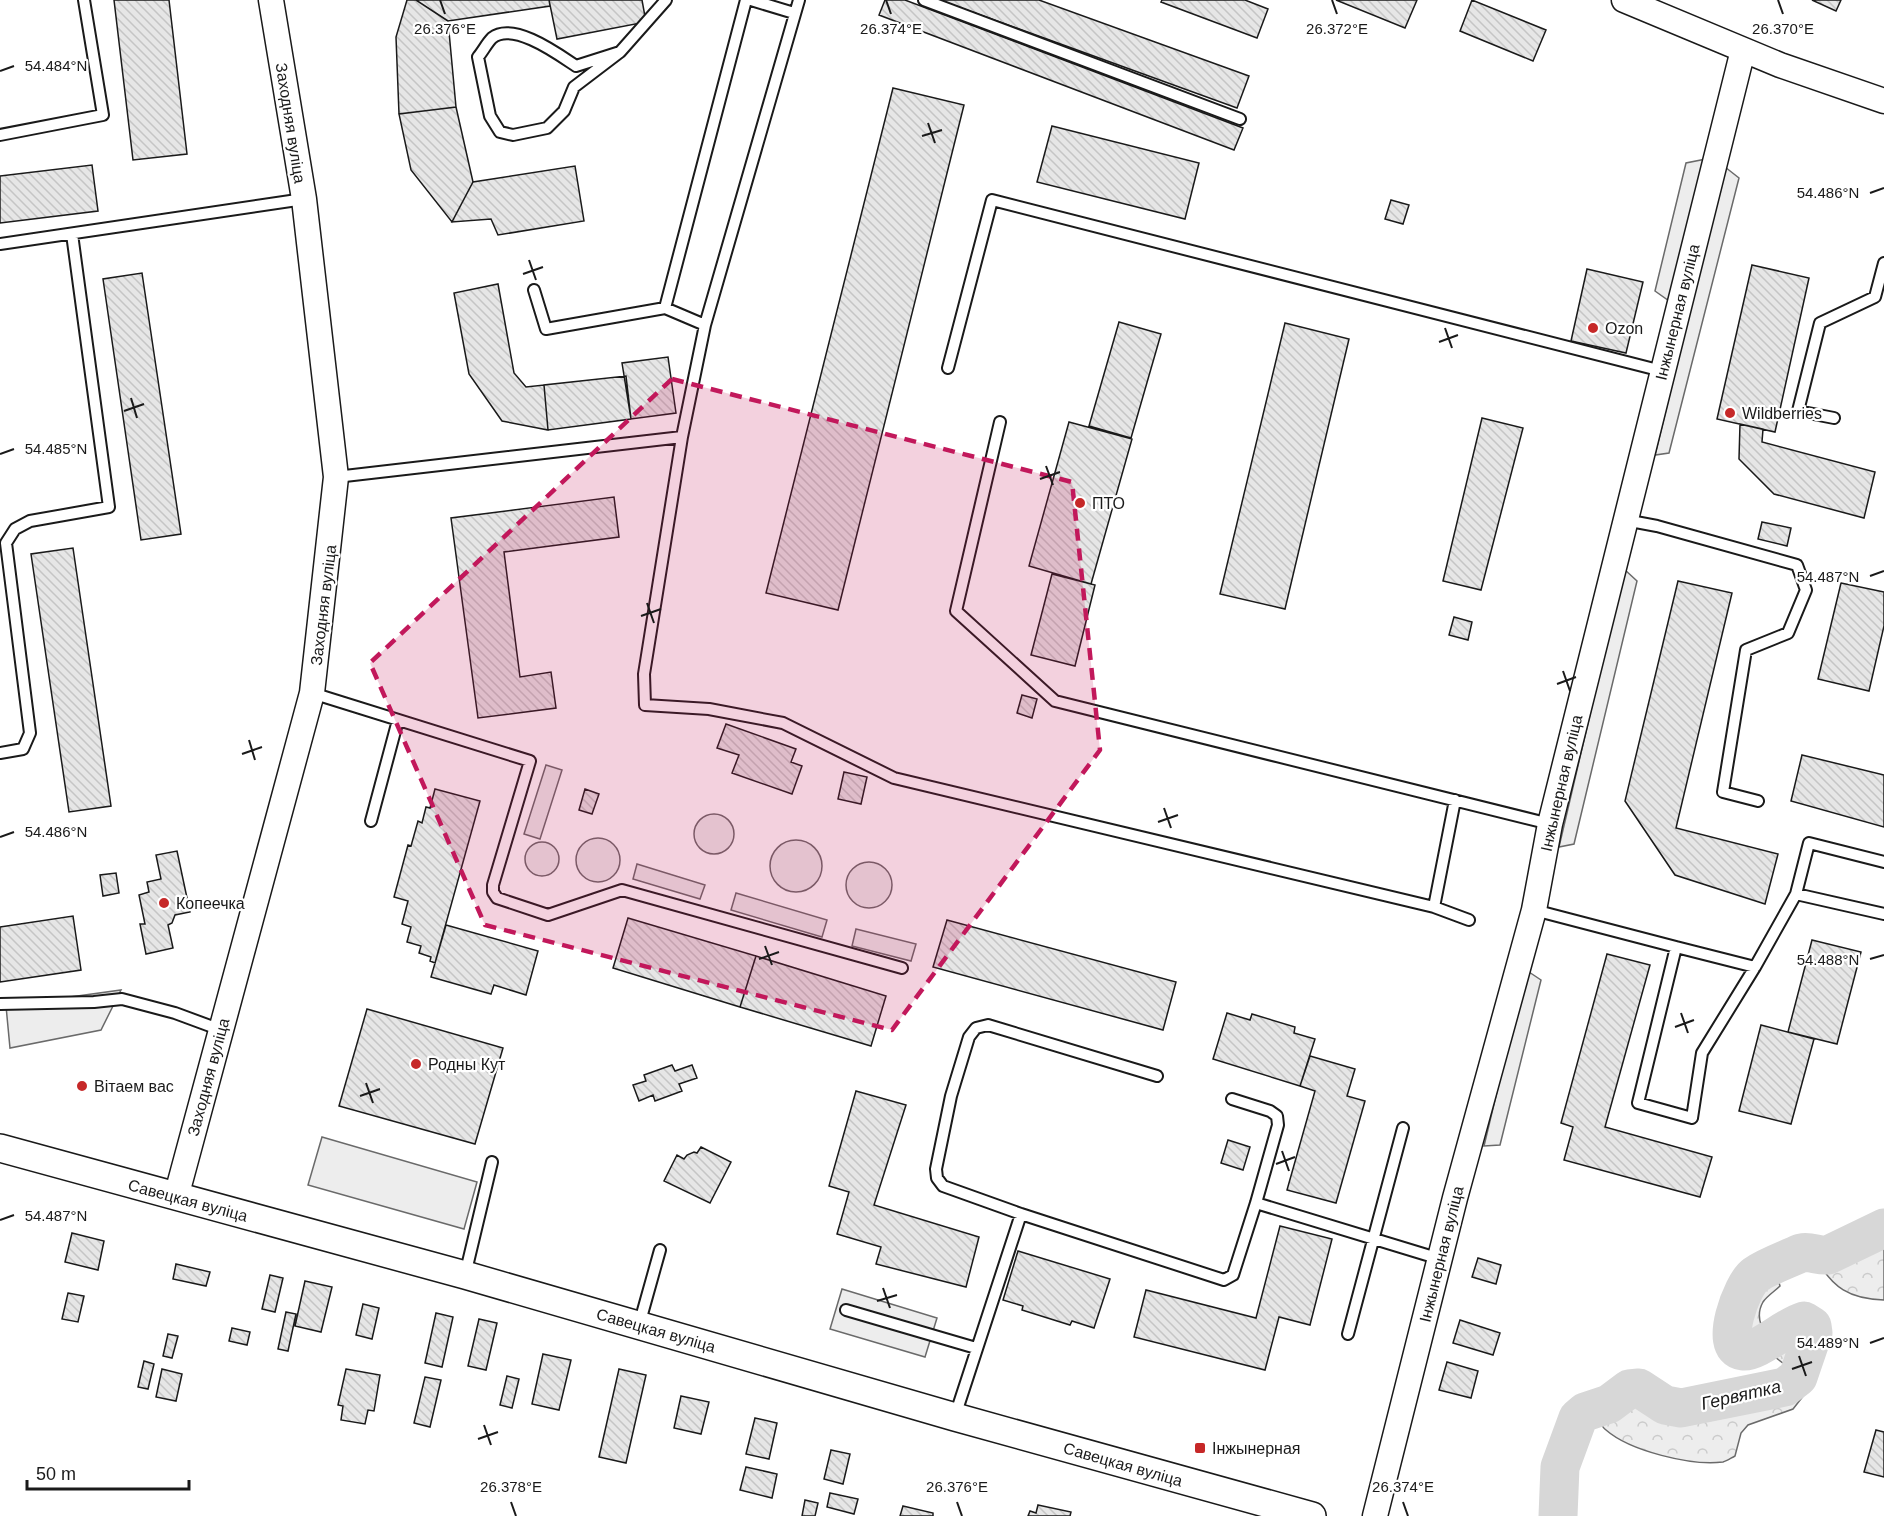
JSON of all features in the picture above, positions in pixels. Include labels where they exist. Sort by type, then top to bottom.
[{"type":"main road","name":"Савецкая вуліца","points":[[0,1148],[465,1275],[955,1417],[1311,1516]]},
{"type":"street","name":"Заходняя вуліца","points":[[176,1197],[312,693],[336,477],[304,199],[271,0]]},
{"type":"street","points":[[1624,0],[1780,65],[1884,101]]},
{"type":"street","name":"Інжынерная вуліца","points":[[1375,1516],[1440,1259],[1534,910],[1550,824],[1743,50]]},
{"type":"lane","points":[[0,135],[103,115],[84,0]]},
{"type":"lane","points":[[620,52],[576,66],[544,46],[513,32],[494,37],[478,57],[490,116],[500,132],[513,135],[548,128],[564,111],[574,87],[620,52],[666,0]]},
{"type":"lane","points":[[665,308],[746,0]]},
{"type":"lane","points":[[751,0],[794,13]]},
{"type":"lane","points":[[799,0],[705,325],[682,437],[644,674],[645,705],[709,709],[783,723],[894,778],[1434,907],[1469,920]]},
{"type":"lane","points":[[924,0],[1240,119]]},
{"type":"lane","points":[[0,244],[304,199]]},
{"type":"lane","points":[[948,368],[992,200],[1662,371]]},
{"type":"lane","points":[[0,753],[23,749],[30,733],[6,543],[15,529],[30,521],[109,507],[72,234]]},
{"type":"lane","points":[[1834,418],[1798,411],[1820,323],[1875,297],[1884,263]]},
{"type":"lane","points":[[534,290],[546,329],[665,308],[705,325]]},
{"type":"lane","points":[[1000,422],[957,611],[1055,701],[1550,824]]},
{"type":"lane","points":[[336,477],[682,437]]},
{"type":"lane","points":[[1625,520],[1657,526],[1797,565],[1806,590],[1788,633],[1746,650],[1722,792],[1758,801]]},
{"type":"lane","points":[[312,693],[530,761],[493,885],[493,892],[497,898],[548,915],[622,890],[902,968]]},
{"type":"lane","points":[[371,822],[398,720]]},
{"type":"lane","points":[[1434,907],[1455,800]]},
{"type":"lane","points":[[1676,947],[1638,1103],[1692,1118],[1702,1053],[1755,967],[1796,894],[1809,843],[1884,862]]},
{"type":"lane","points":[[1796,894],[1884,914]]},
{"type":"lane","points":[[1534,910],[1755,967]]},
{"type":"lane","points":[[0,1004],[94,1002],[122,999],[175,1013],[221,1030]]},
{"type":"lane","points":[[1157,1076],[988,1025],[976,1028],[969,1037],[951,1096],[936,1169],[937,1178],[943,1185],[1021,1214],[1224,1280],[1233,1275],[1278,1125],[1277,1116],[1270,1111],[1232,1099]]},
{"type":"lane","points":[[1348,1334],[1403,1128]]},
{"type":"lane","points":[[465,1275],[492,1161]]},
{"type":"lane","points":[[1256,1203],[1440,1259]]},
{"type":"lane","points":[[955,1417],[1021,1214]]},
{"type":"lane","points":[[639,1325],[660,1250]]},
{"type":"lane","points":[[846,1311],[976,1348]]},
{"type":"highlighted area","points":[[672,379],[1072,482],[1100,750],[892,1030],[485,925],[370,663]]},
{"type":"green space","points":[[1881,1213],[1884,1214],[1884,1300],[1861,1297],[1843,1290],[1829,1277],[1816,1258],[1821,1250],[1841,1240]]},
{"type":"green space","points":[[1771,1276],[1778,1279],[1780,1286],[1763,1302],[1760,1313],[1761,1325],[1767,1335],[1772,1338],[1810,1345],[1816,1368],[1808,1390],[1793,1409],[1748,1425],[1741,1433],[1735,1456],[1723,1462],[1695,1462],[1662,1455],[1630,1444],[1603,1428],[1598,1419],[1606,1404],[1614,1396],[1625,1392],[1641,1390],[1682,1394],[1700,1390],[1737,1391],[1762,1388],[1773,1383],[1780,1376],[1784,1364],[1775,1357],[1752,1354],[1731,1345],[1724,1321],[1728,1305],[1734,1298]]},
{"type":"shaded area","points":[[1706,159],[1672,303],[1655,291],[1686,163]]},
{"type":"shaded area","points":[[1725,167],[1739,178],[1669,453],[1655,455]]},
{"type":"shaded area","points":[[1624,569],[1637,581],[1574,844],[1559,847]]},
{"type":"shaded area","points":[[546,765],[562,770],[540,839],[524,834]]},
{"type":"shaded area","points":[[714,814],[728,820],[734,834],[728,848],[714,854],[700,848],[694,834],[700,820]]},
{"type":"shaded area","points":[[598,838],[607,839],[614,844],[619,851],[619,869],[614,876],[607,881],[598,882],[589,881],[582,876],[577,869],[576,860],[577,851],[582,844],[589,839]]},
{"type":"shaded area","points":[[796,840],[806,842],[814,848],[820,856],[822,866],[820,876],[814,884],[806,890],[796,892],[786,890],[778,884],[772,876],[770,866],[772,856],[778,848],[786,842]]},
{"type":"shaded area","points":[[542,842],[554,847],[559,859],[554,871],[542,876],[530,871],[525,859],[530,847]]},
{"type":"shaded area","points":[[869,862],[885,869],[892,885],[885,901],[869,908],[853,901],[846,885],[853,869]]},
{"type":"shaded area","points":[[637,864],[705,885],[700,899],[633,879]]},
{"type":"shaded area","points":[[736,893],[827,920],[822,937],[731,910]]},
{"type":"shaded area","points":[[856,929],[916,944],[911,961],[852,946]]},
{"type":"shaded area","points":[[1526,970],[1541,980],[1500,1145],[1484,1146]]},
{"type":"shaded area","points":[[121,990],[101,1030],[10,1048],[6,1006]]},
{"type":"shaded area","points":[[322,1137],[477,1182],[464,1229],[308,1185]]},
{"type":"shaded area","points":[[842,1289],[937,1318],[925,1357],[830,1329]]},
{"type":"building","points":[[114,0],[169,0],[187,154],[133,160]]},
{"type":"building","points":[[407,0],[416,0],[448,21],[456,107],[399,114],[396,37]]},
{"type":"building","points":[[416,0],[549,0],[550,6],[448,21]]},
{"type":"building","points":[[549,0],[642,0],[646,22],[557,39]]},
{"type":"building","points":[[885,0],[905,0],[1243,128],[1234,150],[879,15]]},
{"type":"building","points":[[939,0],[1039,0],[1249,76],[1237,108]]},
{"type":"building","points":[[1162,0],[1245,0],[1268,9],[1257,38],[1161,2]]},
{"type":"building","points":[[1336,0],[1417,0],[1405,28]]},
{"type":"building","points":[[1472,0],[1546,30],[1533,61],[1460,31]]},
{"type":"building","points":[[1812,0],[1841,0],[1836,11]]},
{"type":"building","points":[[893,88],[964,105],[838,610],[766,593]]},
{"type":"building","points":[[456,107],[473,182],[452,222],[411,170],[399,114]]},
{"type":"building","points":[[1052,126],[1199,163],[1185,219],[1037,182]]},
{"type":"building","points":[[92,165],[98,211],[0,223],[0,176]]},
{"type":"building","points":[[575,166],[584,221],[498,235],[491,219],[452,222],[473,182]]},
{"type":"building","points":[[1391,200],[1409,205],[1403,224],[1385,219]]},
{"type":"building","points":[[1752,265],[1809,278],[1775,432],[1717,419]]},
{"type":"building","points":[[1587,269],[1643,282],[1626,353],[1571,341]]},
{"type":"building","points":[[142,273],[181,534],[141,540],[103,279]]},
{"type":"building","points":[[498,284],[514,373],[526,387],[544,385],[548,430],[502,421],[469,374],[454,293]]},
{"type":"building","points":[[1119,322],[1161,334],[1131,438],[1089,426]]},
{"type":"building","points":[[1285,323],[1349,339],[1285,609],[1220,594]]},
{"type":"building","points":[[668,357],[676,413],[631,419],[622,363]]},
{"type":"building","points":[[626,376],[631,419],[548,430],[544,385]]},
{"type":"building","points":[[1482,418],[1523,428],[1481,590],[1443,581]]},
{"type":"building","name":"ПТО","points":[[1069,422],[1132,439],[1091,584],[1029,566]]},
{"type":"building","points":[[1740,424],[1763,429],[1762,442],[1875,472],[1864,518],[1774,494],[1739,459]]},
{"type":"building","points":[[614,497],[619,537],[504,552],[520,677],[551,672],[556,708],[478,718],[451,518]]},
{"type":"building","points":[[1762,522],[1791,528],[1787,546],[1758,539]]},
{"type":"building","points":[[73,548],[111,806],[69,812],[31,554]]},
{"type":"building","points":[[1052,574],[1095,585],[1075,666],[1031,655]]},
{"type":"building","points":[[1678,581],[1732,593],[1676,828],[1778,854],[1765,904],[1675,875],[1625,801]]},
{"type":"building","points":[[1841,583],[1884,592],[1884,626],[1869,691],[1818,679]]},
{"type":"building","points":[[1454,617],[1472,622],[1468,640],[1449,635]]},
{"type":"building","points":[[1022,695],[1037,699],[1032,718],[1017,713]]},
{"type":"building","points":[[726,724],[796,749],[791,762],[802,766],[792,794],[732,773],[739,755],[717,748]]},
{"type":"building","points":[[1802,755],[1884,775],[1884,827],[1791,801]]},
{"type":"building","points":[[844,772],[867,777],[861,804],[838,799]]},
{"type":"building","points":[[435,789],[480,801],[435,963],[430,961],[431,957],[419,953],[421,946],[407,942],[411,927],[402,924],[408,901],[394,897],[408,845],[411,846],[418,821],[422,823],[426,807],[430,808]]},
{"type":"building","points":[[585,789],[599,794],[592,814],[579,810]]},
{"type":"building","name":"Копеечка","points":[[177,851],[190,912],[175,915],[172,923],[168,925],[173,948],[146,954],[140,924],[145,924],[139,895],[149,892],[147,882],[161,879],[156,855]]},
{"type":"building","points":[[116,873],[119,893],[103,896],[100,875]]},
{"type":"building","points":[[73,916],[81,970],[0,982],[0,927]]},
{"type":"building","points":[[628,918],[756,956],[740,1007],[613,968]]},
{"type":"building","points":[[947,920],[1176,982],[1163,1030],[933,967]]},
{"type":"building","points":[[446,925],[538,951],[526,995],[494,985],[491,994],[431,977]]},
{"type":"building","points":[[1812,940],[1861,952],[1837,1044],[1788,1032]]},
{"type":"building","points":[[1607,954],[1650,965],[1605,1127],[1712,1157],[1700,1197],[1564,1160],[1573,1127],[1561,1123]]},
{"type":"building","points":[[756,956],[886,996],[871,1046],[740,1007]]},
{"type":"building","points":[[367,1009],[503,1048],[475,1144],[339,1106]]},
{"type":"building","points":[[1227,1013],[1250,1020],[1252,1014],[1295,1027],[1294,1033],[1315,1039],[1300,1086],[1213,1059]]},
{"type":"building","points":[[1761,1025],[1814,1039],[1791,1124],[1739,1111]]},
{"type":"building","points":[[1310,1056],[1355,1069],[1347,1096],[1365,1101],[1336,1203],[1287,1190],[1315,1091],[1300,1086]]},
{"type":"building","points":[[672,1065],[675,1071],[692,1065],[697,1078],[679,1084],[682,1091],[655,1101],[653,1095],[639,1101],[633,1085],[646,1081],[644,1075]]},
{"type":"building","points":[[856,1091],[906,1105],[874,1205],[979,1237],[966,1287],[876,1264],[881,1247],[837,1234],[849,1192],[829,1186]]},
{"type":"building","points":[[1228,1140],[1250,1147],[1243,1170],[1221,1163]]},
{"type":"building","points":[[701,1147],[731,1162],[710,1203],[664,1181],[677,1155],[684,1159],[687,1155],[697,1153]]},
{"type":"building","points":[[1280,1226],[1332,1239],[1310,1325],[1279,1317],[1265,1370],[1134,1337],[1146,1290],[1256,1318]]},
{"type":"building","points":[[72,1233],[104,1241],[98,1270],[65,1262]]},
{"type":"building","points":[[1018,1251],[1110,1279],[1094,1328],[1072,1321],[1070,1325],[1022,1310],[1023,1306],[1003,1300]]},
{"type":"building","points":[[1478,1258],[1501,1265],[1496,1284],[1472,1277]]},
{"type":"building","points":[[176,1264],[210,1272],[206,1286],[173,1279]]},
{"type":"building","points":[[270,1275],[283,1278],[275,1312],[262,1309]]},
{"type":"building","points":[[305,1281],[332,1287],[321,1332],[295,1326]]},
{"type":"building","points":[[68,1293],[84,1296],[78,1322],[62,1319]]},
{"type":"building","points":[[363,1304],[379,1308],[372,1339],[356,1335]]},
{"type":"building","points":[[286,1312],[296,1314],[288,1351],[278,1349]]},
{"type":"building","points":[[436,1313],[453,1317],[442,1367],[425,1363]]},
{"type":"building","points":[[479,1319],[497,1323],[486,1370],[468,1366]]},
{"type":"building","points":[[1460,1320],[1500,1333],[1493,1355],[1453,1343]]},
{"type":"building","points":[[232,1328],[250,1332],[247,1345],[229,1341]]},
{"type":"building","points":[[168,1334],[178,1336],[172,1358],[163,1356]]},
{"type":"building","points":[[543,1354],[571,1360],[559,1410],[532,1404]]},
{"type":"building","points":[[144,1361],[154,1364],[148,1389],[138,1387]]},
{"type":"building","points":[[1447,1362],[1478,1371],[1471,1398],[1439,1390]]},
{"type":"building","points":[[162,1369],[182,1374],[176,1401],[156,1397]]},
{"type":"building","points":[[346,1369],[380,1375],[374,1411],[368,1410],[365,1424],[341,1420],[343,1406],[338,1405]]},
{"type":"building","points":[[619,1369],[646,1375],[626,1463],[599,1457]]},
{"type":"building","points":[[507,1376],[519,1379],[512,1408],[500,1405]]},
{"type":"building","points":[[425,1377],[441,1380],[430,1427],[414,1423]]},
{"type":"building","points":[[681,1396],[709,1402],[701,1434],[674,1428]]},
{"type":"building","points":[[755,1418],[777,1423],[769,1459],[746,1454]]},
{"type":"building","points":[[1876,1430],[1884,1432],[1884,1477],[1864,1472]]},
{"type":"building","points":[[831,1450],[850,1454],[843,1484],[824,1479]]},
{"type":"building","points":[[746,1467],[777,1474],[772,1498],[740,1490]]},
{"type":"building","points":[[830,1493],[858,1499],[854,1514],[827,1507]]},
{"type":"building","points":[[805,1500],[818,1503],[815,1516],[802,1516]]},
{"type":"building","points":[[1038,1505],[1071,1512],[1070,1516],[1028,1516],[1030,1511],[1036,1513]]},
{"type":"building","points":[[903,1506],[933,1513],[933,1516],[900,1516]]},
{"type":"waterway","name":"Гервятка","points":[[1558,1516],[1560,1467],[1578,1418],[1585,1412],[1609,1404],[1629,1389],[1639,1388],[1665,1405],[1681,1408],[1785,1387],[1798,1377],[1813,1333],[1812,1326],[1804,1321],[1756,1348],[1743,1351],[1736,1348],[1732,1340],[1732,1328],[1744,1290],[1755,1275],[1801,1253],[1828,1255],[1884,1228]]},
{"type":"place","name":"Ozon","points":[[1593,328]]},
{"type":"place","name":"Wildberries","points":[[1730,413]]},
{"type":"place","name":"ПТО","points":[[1080,503]]},
{"type":"place","name":"Копеечка","points":[[164,903]]},
{"type":"place","name":"Родны Кут","points":[[416,1064]]},
{"type":"place","name":"Вітаем вас","points":[[82,1086]]},
{"type":"place","name":"Інжынерная","points":[[1200,1448]]}]
